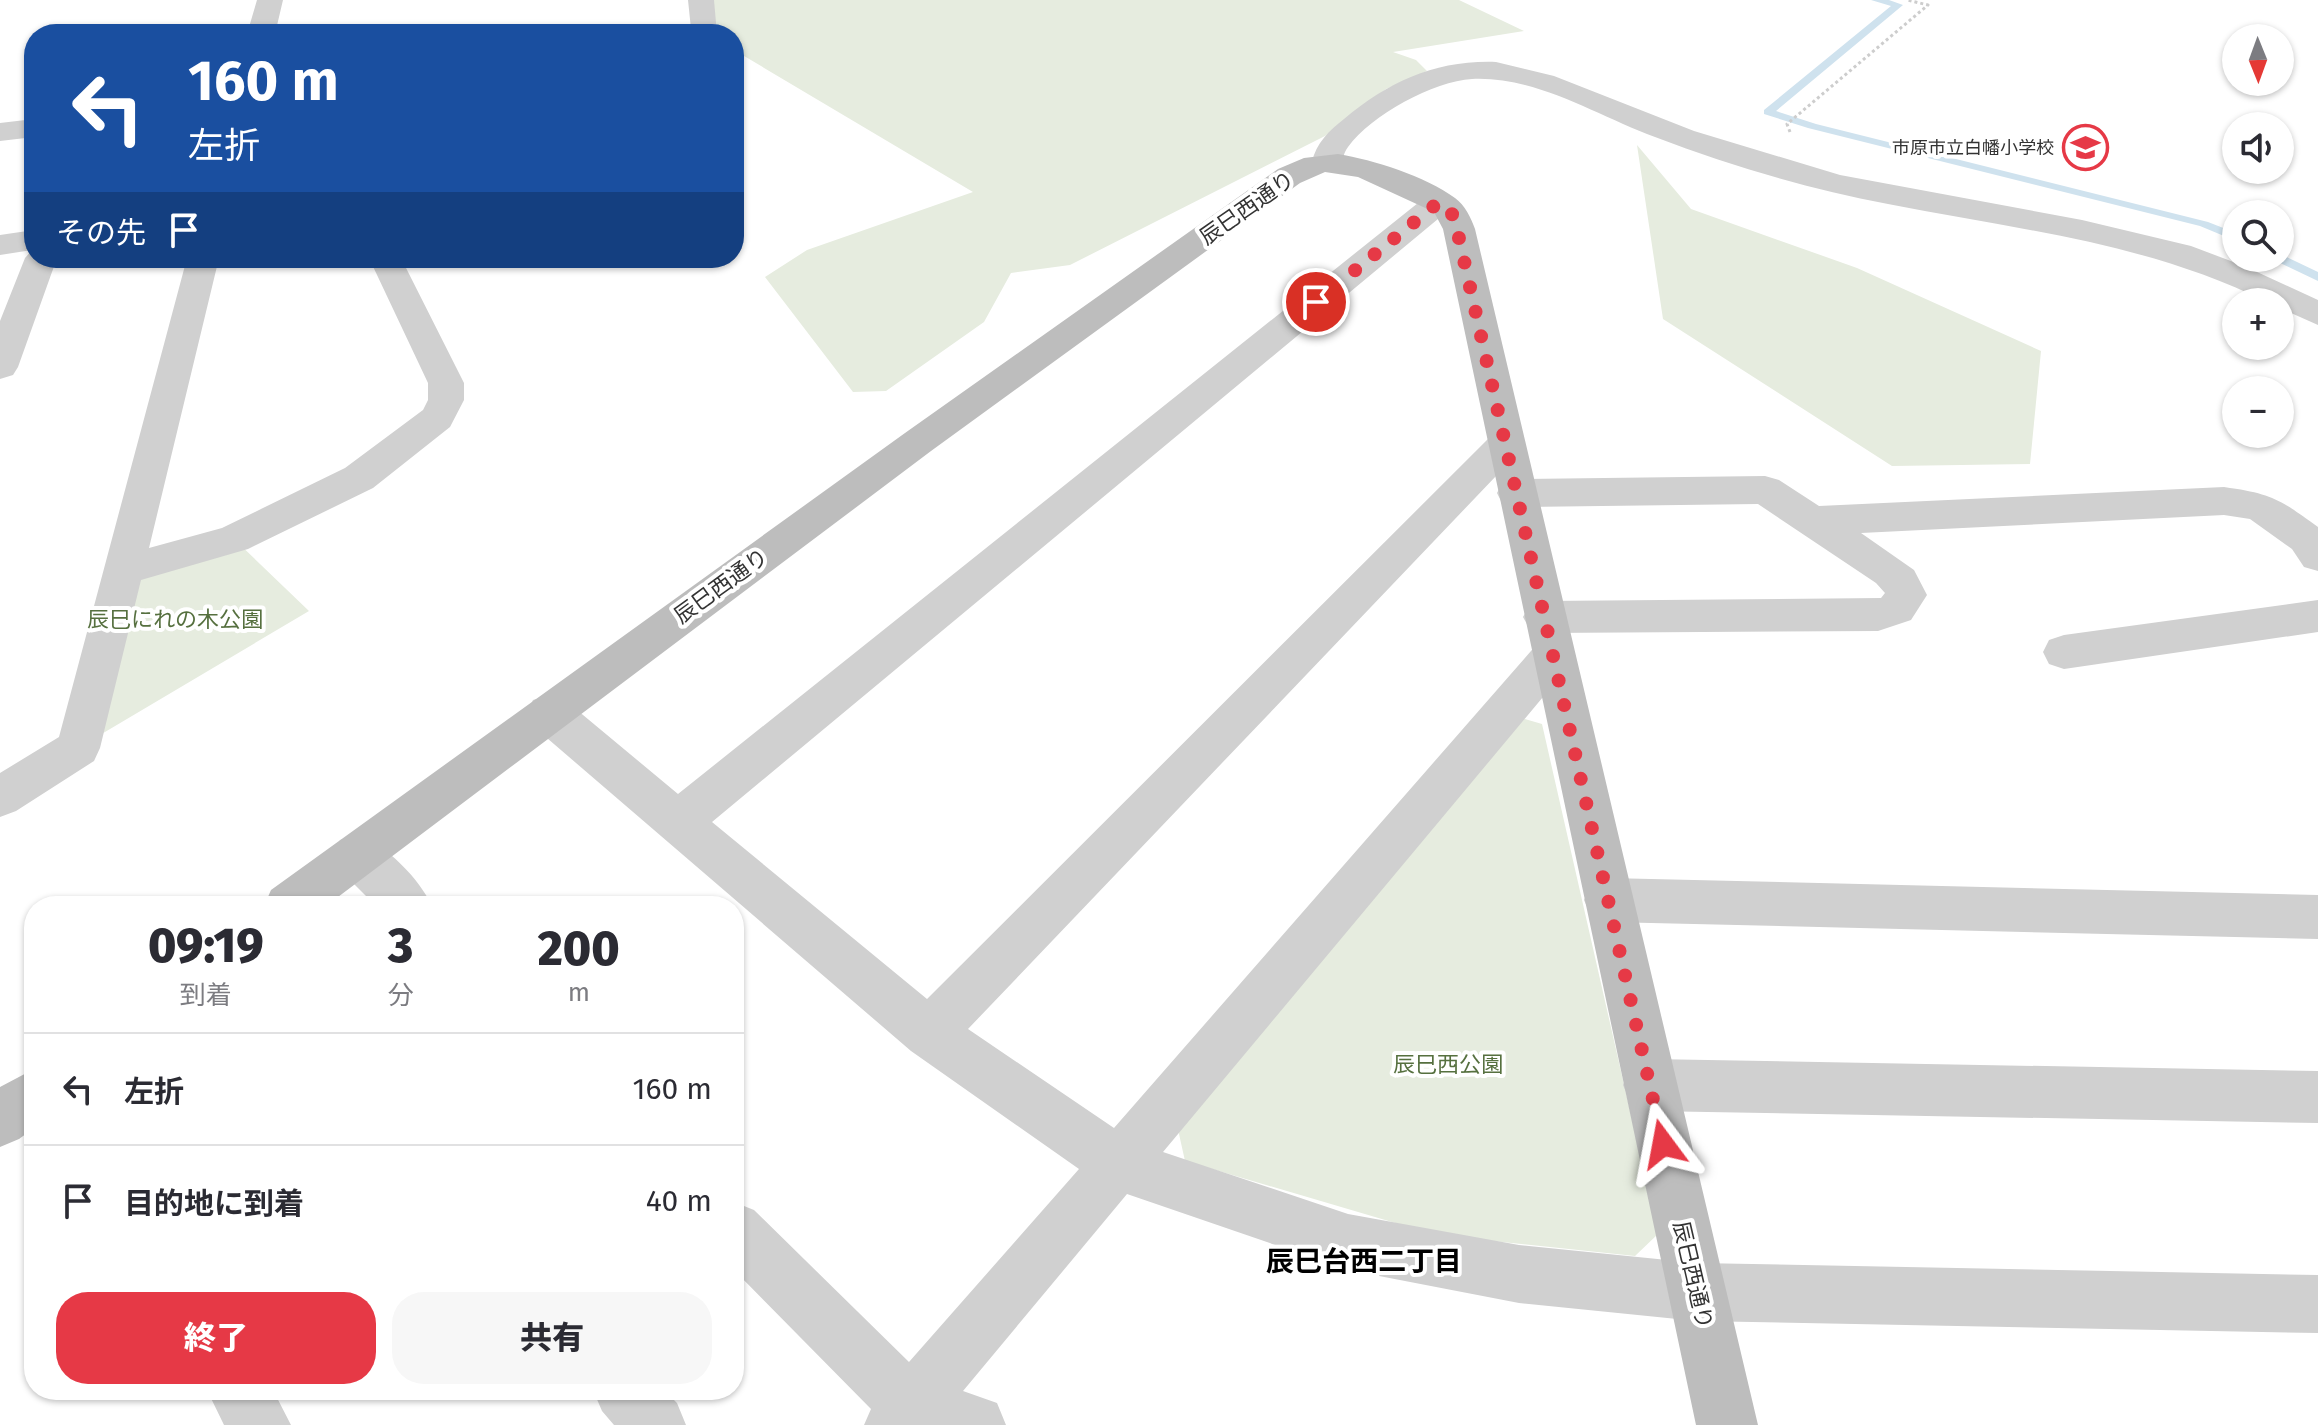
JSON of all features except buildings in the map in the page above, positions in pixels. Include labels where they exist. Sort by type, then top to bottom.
[{"type":"street","points":[[264,24],[270,0]]},
{"type":"street","points":[[701,0],[704,24]]},
{"type":"street","points":[[680,820],[1439,202],[1351,165],[1327,162],[1328,149],[1340,136],[1395,93],[1423,79],[1476,70],[1517,73],[1665,131],[1790,172],[1872,192],[2119,238],[2178,253],[2255,282],[2318,314]]},
{"type":"street","points":[[0,132],[24,129]]},
{"type":"street","name":"辰巳西通り","points":[[302,896],[918,442],[1276,185],[1306,167],[1327,162]]},
{"type":"street","name":"辰巳西通り","points":[[1439,202],[1454,216],[1459,229],[1727,1425]]},
{"type":"street","points":[[0,245],[24,241]]},
{"type":"street","points":[[0,367],[37,268]]},
{"type":"street","points":[[0,797],[78,748],[200,268]]},
{"type":"street","points":[[124,570],[234,539],[359,478],[437,418],[446,400],[446,383],[390,268]]},
{"type":"street","points":[[929,1033],[1505,444]]},
{"type":"street","points":[[903,1416],[1119,1164],[1548,636],[1878,615],[1896,609],[1906,595],[1900,581],[1765,490],[1516,493]]},
{"type":"street","points":[[1813,521],[2224,501],[2260,506],[2306,539],[2318,556]]},
{"type":"street","points":[[2064,652],[2318,616]]},
{"type":"street","points":[[549,713],[680,820],[929,1033],[1119,1164],[1348,1242],[1519,1274],[1697,1292],[2318,1304]]},
{"type":"street","points":[[357,855],[398,896]]},
{"type":"street","points":[[1608,900],[2318,917]]},
{"type":"street","points":[[1650,1085],[2318,1097]]},
{"type":"street","points":[[0,1120],[24,1102]]},
{"type":"street","points":[[744,1241],[903,1416],[975,1425]]},
{"type":"street","points":[[244,1400],[260,1425]]},
{"type":"street","points":[[632,1400],[655,1425]]},
{"type":"path","points":[[1798,136],[1789,132],[1787,124],[1928,5],[1907,0]]},
{"type":"green space","points":[[705,0],[1459,0],[1524,31],[1393,52],[1416,60],[1427,71],[1386,89],[1325,136],[1070,265],[1011,273],[984,322],[886,391],[853,392],[765,277],[807,250],[973,192],[744,56],[744,24],[706,24]]},
{"type":"green space","points":[[1637,145],[1691,209],[1857,268],[2041,351],[2030,464],[1892,466],[1663,319]]},
{"type":"green space","name":"辰巳にれの木公園","points":[[234,539],[309,611],[78,748],[124,570]]},
{"type":"green space","name":"辰巳西公園","points":[[1521,718],[1542,724],[1658,1234],[1635,1256],[1436,1235],[1185,1161],[1177,1125]]},
{"type":"waterway","points":[[1876,0],[1898,5],[1768,112],[1812,126],[2204,224],[2222,231]]},
{"type":"waterway","points":[[2294,265],[2318,277]]},
{"type":"place","name":"市原市立白幡小学校","points":[[2085,148]]},
{"type":"district","name":"辰巳台西二丁目","points":[[1364,1261]]},
{"type":"route","points":[[1316,302],[1439,202],[1454,216],[1663,1144]]}]
